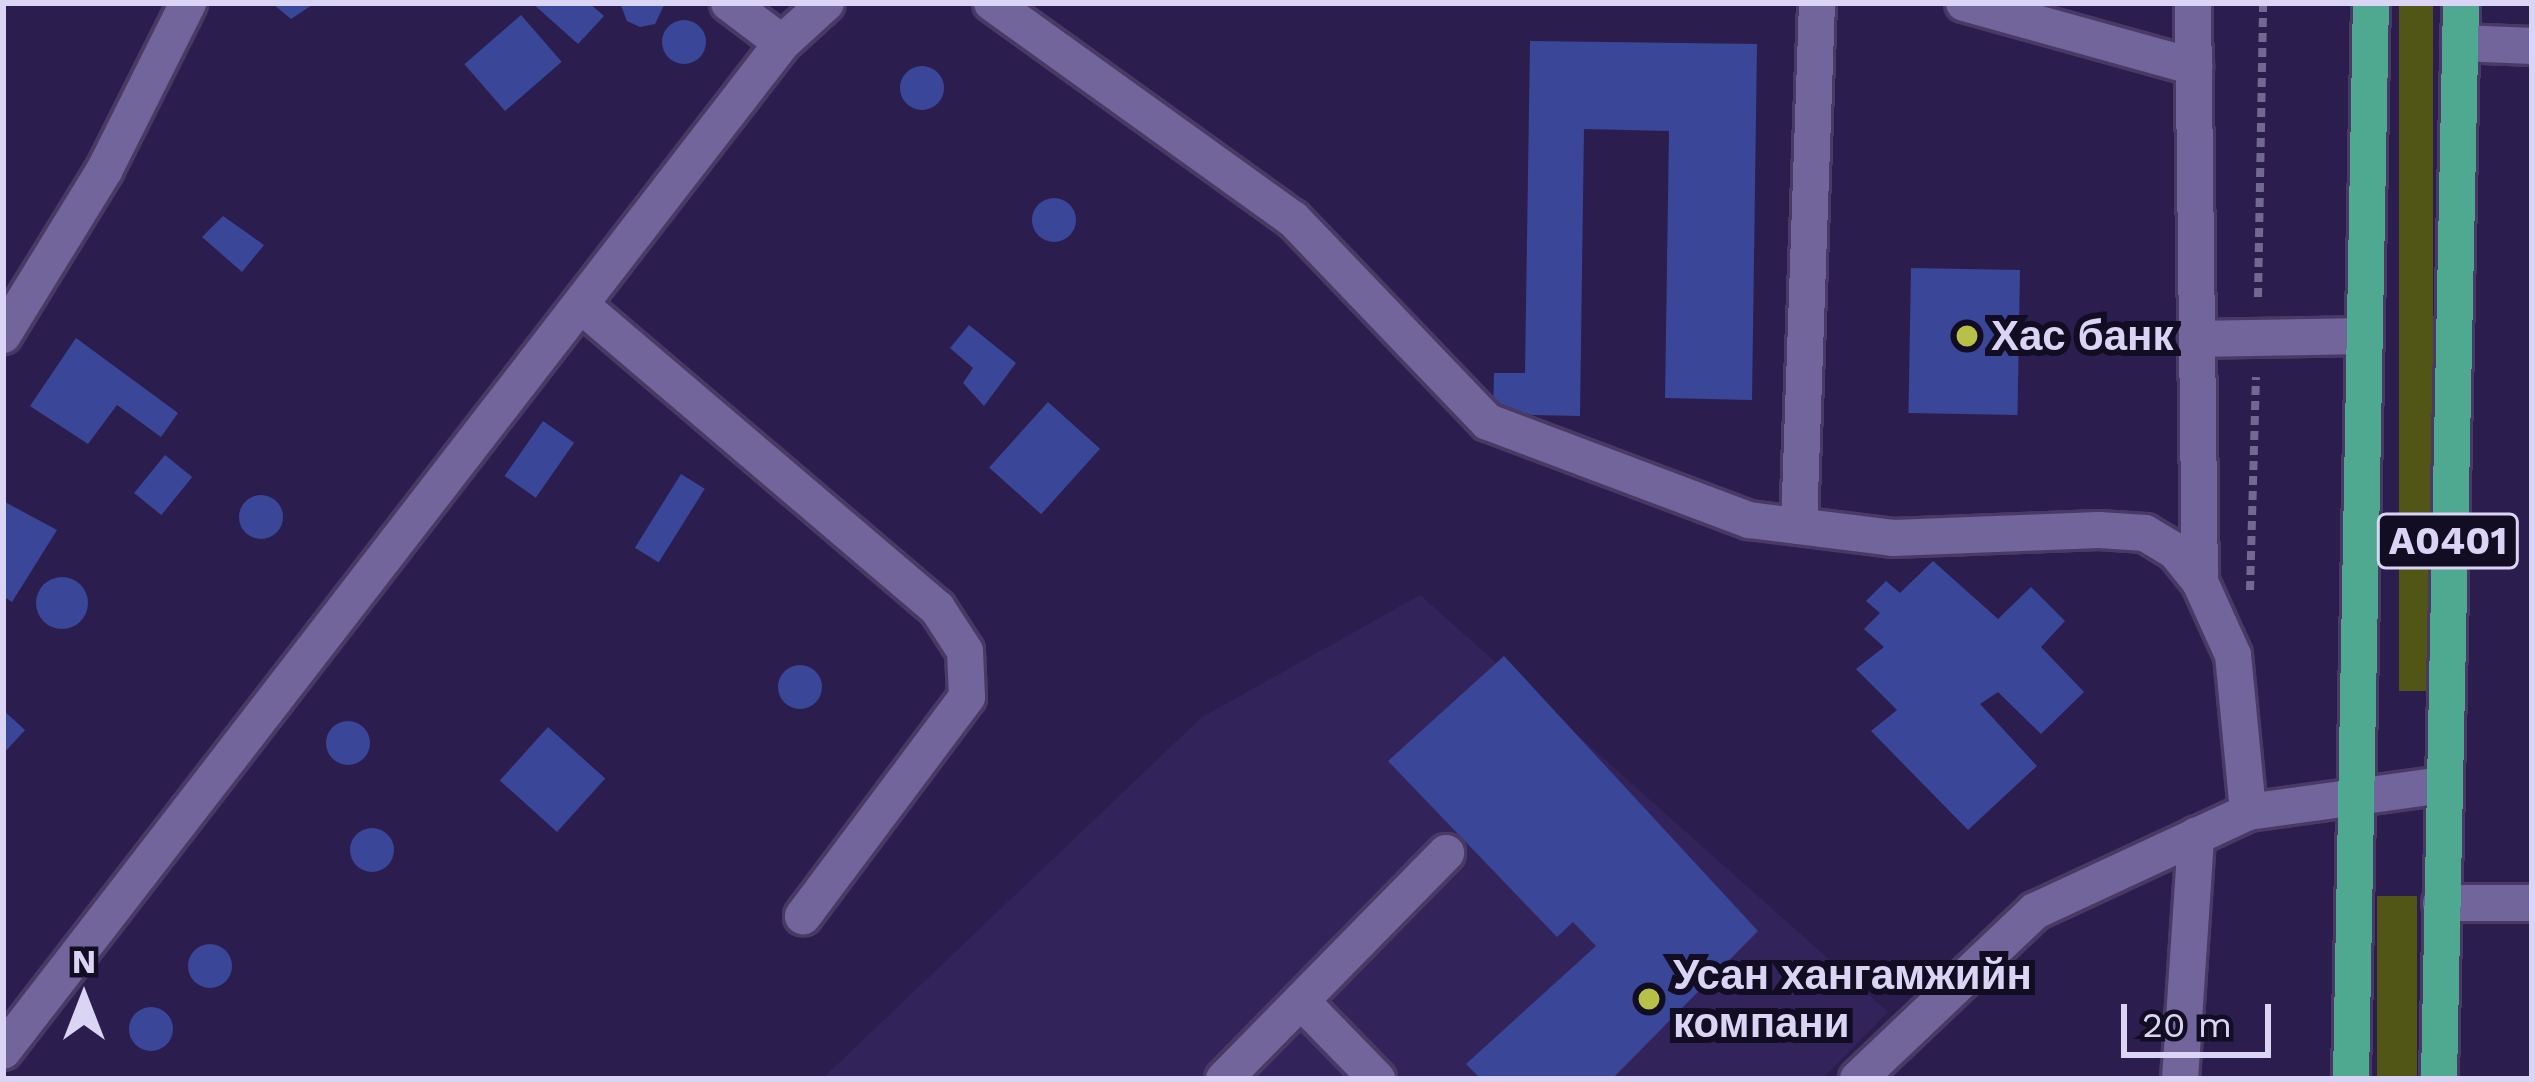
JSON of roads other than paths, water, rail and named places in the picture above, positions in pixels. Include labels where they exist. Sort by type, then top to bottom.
[{"type":"highway","name":"A0401","points":[[2351,1079],[2351,795],[2371,3]]},
{"type":"highway","name":"A0401","points":[[2439,1079],[2462,3]]},
{"type":"street","points":[[3,334],[104,171],[188,3]]},
{"type":"street","points":[[729,3],[782,43]]},
{"type":"street","points":[[3,1051],[782,43],[826,3]]},
{"type":"street","points":[[992,3],[1293,219],[1488,422],[1749,520],[1893,538],[2145,533],[2176,551],[2200,582],[2233,656],[2248,812]]},
{"type":"street","points":[[1799,526],[1817,3]]},
{"type":"street","points":[[1964,3],[2194,67]]},
{"type":"street","points":[[2193,3],[2200,582]]},
{"type":"street","points":[[2460,43],[2532,46]]},
{"type":"street","points":[[582,306],[937,608],[965,651],[967,697],[803,916]]},
{"type":"street","points":[[2198,339],[2363,336]]},
{"type":"street","points":[[1858,1079],[2035,911],[2248,812],[2442,785]]},
{"type":"street","points":[[2180,1079],[2196,836]]},
{"type":"street","points":[[1224,1079],[1446,853]]},
{"type":"street","points":[[2440,903],[2532,903]]},
{"type":"street","points":[[1301,1001],[1377,1079]]},
{"type":"place","name":"Хас банк","points":[[1967,336]]},
{"type":"place","name":"Усан хангамжийн компани","points":[[1649,999]]}]
